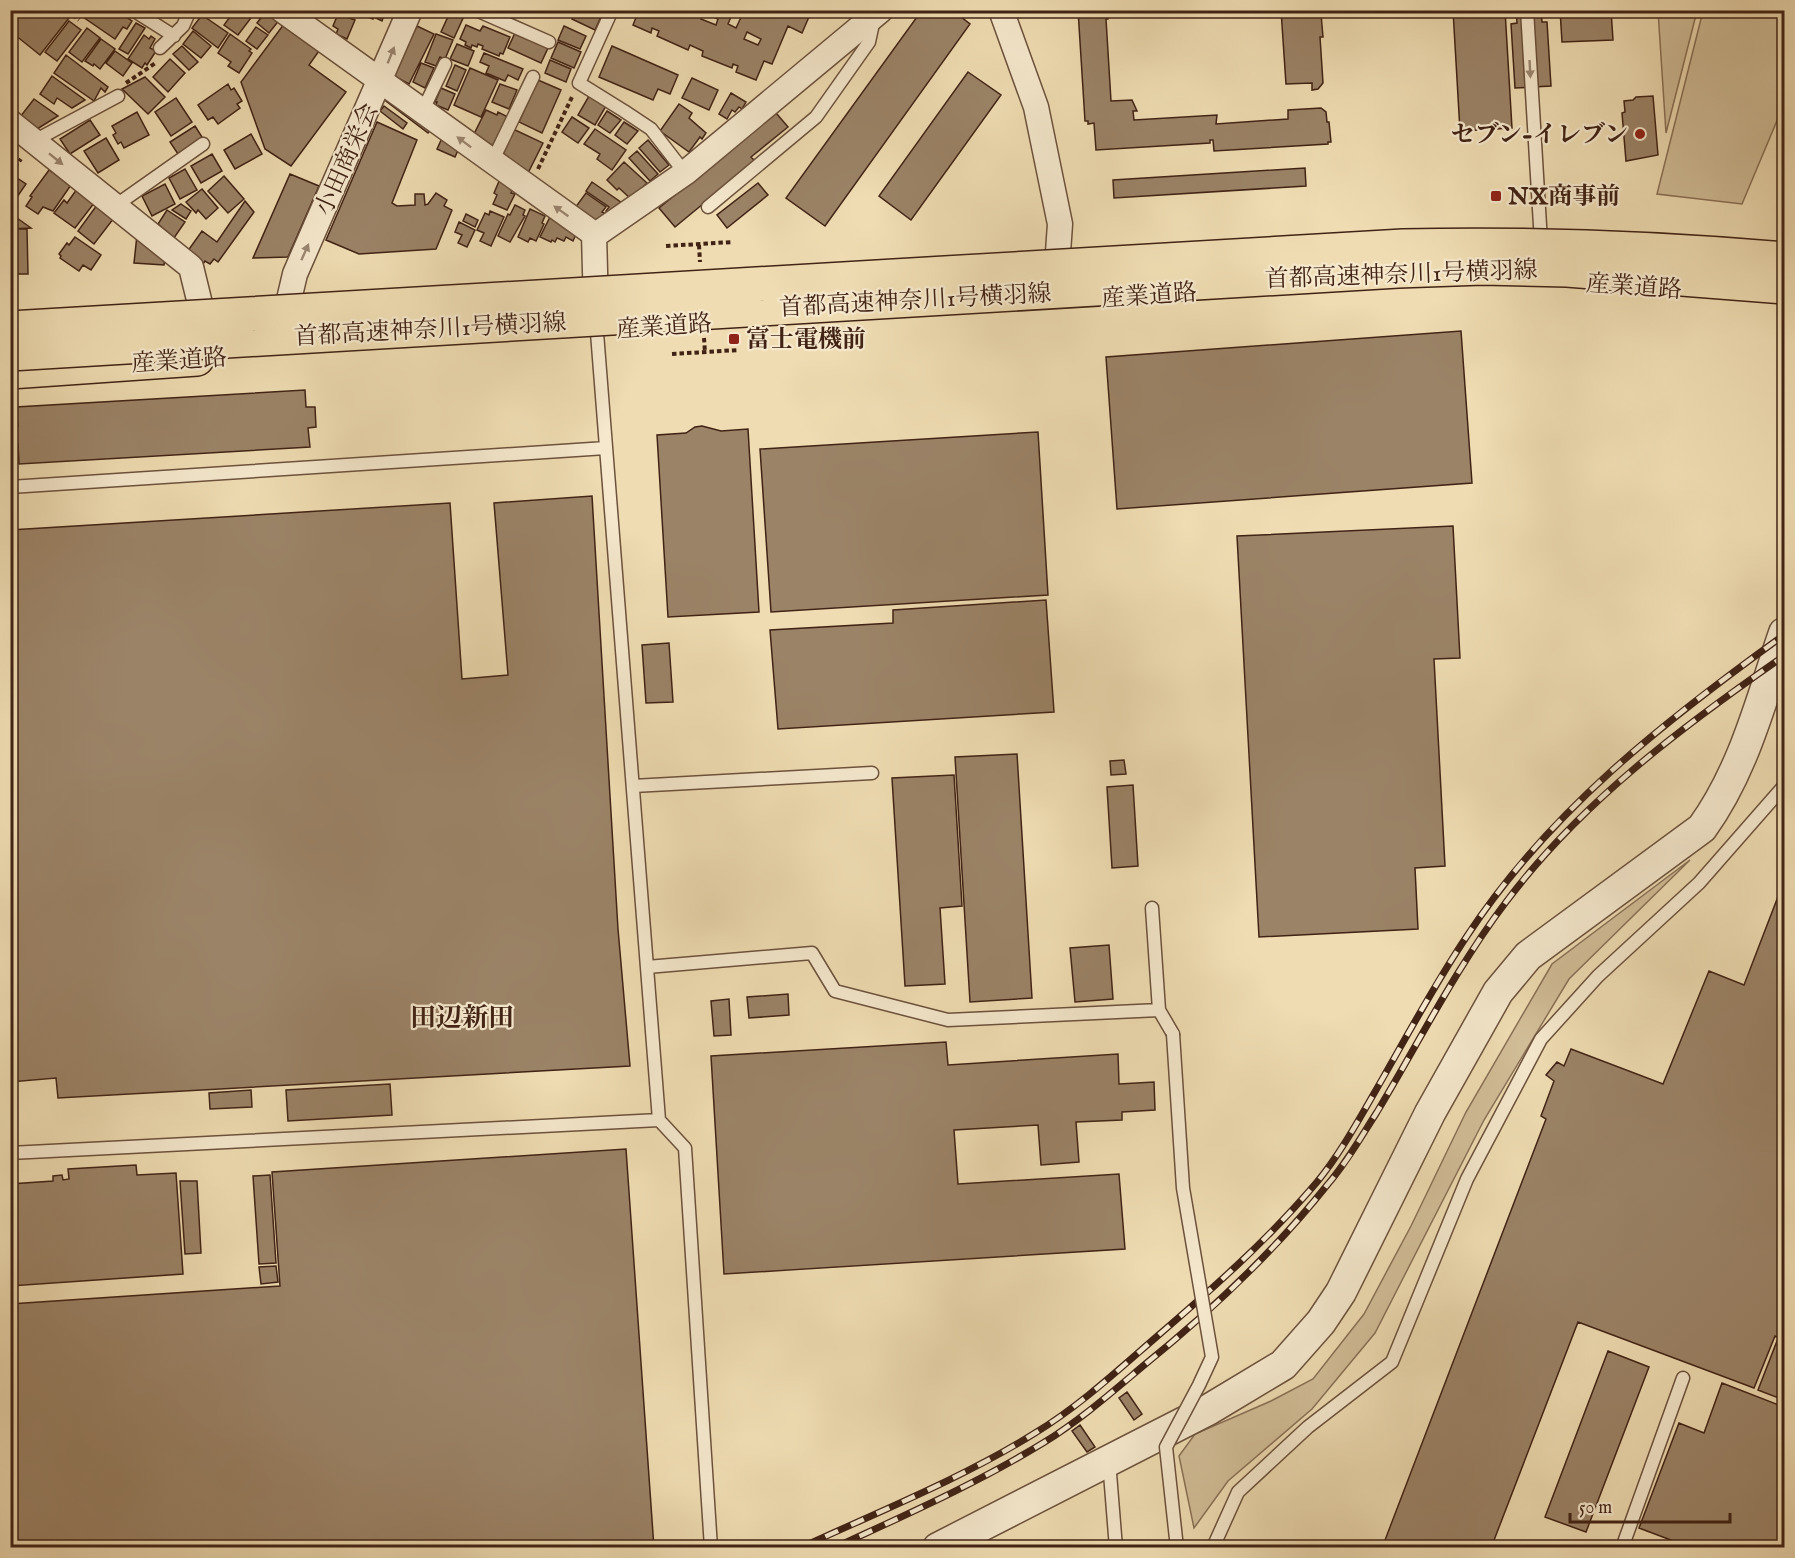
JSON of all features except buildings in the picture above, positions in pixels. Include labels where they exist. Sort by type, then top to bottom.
[{"type":"main road","name":"産業道路","points":[[10,372],[596,314],[1058,256],[1219,252],[1446,238],[1785,253]]},
{"type":"main road","name":"首都高速神奈川1号横羽線","points":[[10,328],[1403,246],[1490,244],[1570,246],[1697,251],[1785,259]]},
{"type":"main road","name":"首都高速神奈川1号横羽線","points":[[10,354],[1398,271],[1483,268],[1567,270],[1785,287]]},
{"type":"main road","name":"産業道路","points":[[10,323],[287,308],[596,314],[1053,301],[1464,274],[1707,291],[1785,299]]},
{"type":"street","points":[[282,10],[594,235]]},
{"type":"street","name":"小田商栄会","points":[[287,308],[295,274],[410,10]]},
{"type":"street","points":[[1001,10],[1036,106],[1060,224],[1053,301]]},
{"type":"street","points":[[594,235],[685,173],[878,13]]},
{"type":"street","points":[[10,122],[191,267],[202,312]]},
{"type":"street","points":[[594,235],[596,314]]},
{"type":"street","points":[[938,1548],[1208,1410],[1283,1365],[1321,1322],[1341,1292],[1430,1113],[1498,992],[1528,956],[1702,828],[1717,807],[1743,755],[1785,633]]},
{"type":"lane","points":[[133,10],[174,36]]},
{"type":"lane","points":[[160,48],[183,26],[190,10]]},
{"type":"lane","points":[[476,10],[549,42]]},
{"type":"lane","points":[[612,10],[579,83],[651,129],[685,173]]},
{"type":"lane","points":[[1527,10],[1541,242]]},
{"type":"lane","points":[[708,207],[816,117],[869,42],[878,13]]},
{"type":"lane","points":[[423,111],[445,64]]},
{"type":"lane","points":[[492,162],[533,77]]},
{"type":"lane","points":[[34,141],[118,96]]},
{"type":"lane","points":[[115,206],[203,144]]},
{"type":"lane","points":[[596,314],[659,1120],[685,1148],[711,1548]]},
{"type":"lane","points":[[10,487],[606,448]]},
{"type":"lane","points":[[633,786],[872,773]]},
{"type":"lane","points":[[1217,1548],[1215,1543],[1238,1492],[1308,1427],[1392,1362],[1467,1179],[1541,1039],[1598,976],[1699,884],[1785,786]]},
{"type":"lane","points":[[1152,908],[1159,1010],[1173,1035],[1183,1188],[1212,1358],[1166,1447],[1177,1548]]},
{"type":"lane","points":[[647,967],[812,953],[835,991],[948,1020],[1159,1010]]},
{"type":"lane","points":[[10,1153],[659,1120]]},
{"type":"lane","points":[[1622,1548],[1683,1378]]},
{"type":"lane","points":[[1109,1460],[1116,1548]]},
{"type":"path","points":[[67,10],[79,20]]},
{"type":"path","points":[[118,96],[115,90],[167,55],[160,48]]},
{"type":"path","points":[[529,189],[579,83]]},
{"type":"path","points":[[666,246],[733,242]]},
{"type":"path","points":[[672,354],[739,350]]},
{"type":"shaded area","points":[[1658,11],[1697,11],[1666,133]]},
{"type":"shaded area","points":[[1703,11],[1784,11],[1784,104],[1742,204],[1657,194]]},
{"type":"shaded area","points":[[1690,860],[1569,979],[1484,1120],[1375,1333],[1312,1409],[1228,1481],[1194,1528],[1179,1456],[1195,1434],[1271,1401],[1313,1379],[1364,1314],[1411,1226],[1466,1112],[1552,964]]},
{"type":"railway","points":[[800,1548],[950,1480],[1051,1423],[1082,1401],[1238,1264],[1298,1204],[1333,1160],[1467,936],[1534,848],[1612,771],[1653,735],[1784,635]]},
{"type":"railway","points":[[834,1548],[966,1486],[1056,1434],[1107,1396],[1217,1302],[1264,1257],[1341,1167],[1377,1112],[1471,953],[1506,902],[1535,866],[1566,832],[1635,768],[1708,710],[1784,656]]},
{"type":"place","name":"セブン-イレブン","points":[[1640,134]]},
{"type":"place","name":"NX商事前","points":[[1496,196]]},
{"type":"place","name":"富士電機前","points":[[734,339]]},
{"type":"district","name":"田辺新田","points":[[462,1017]]}]
